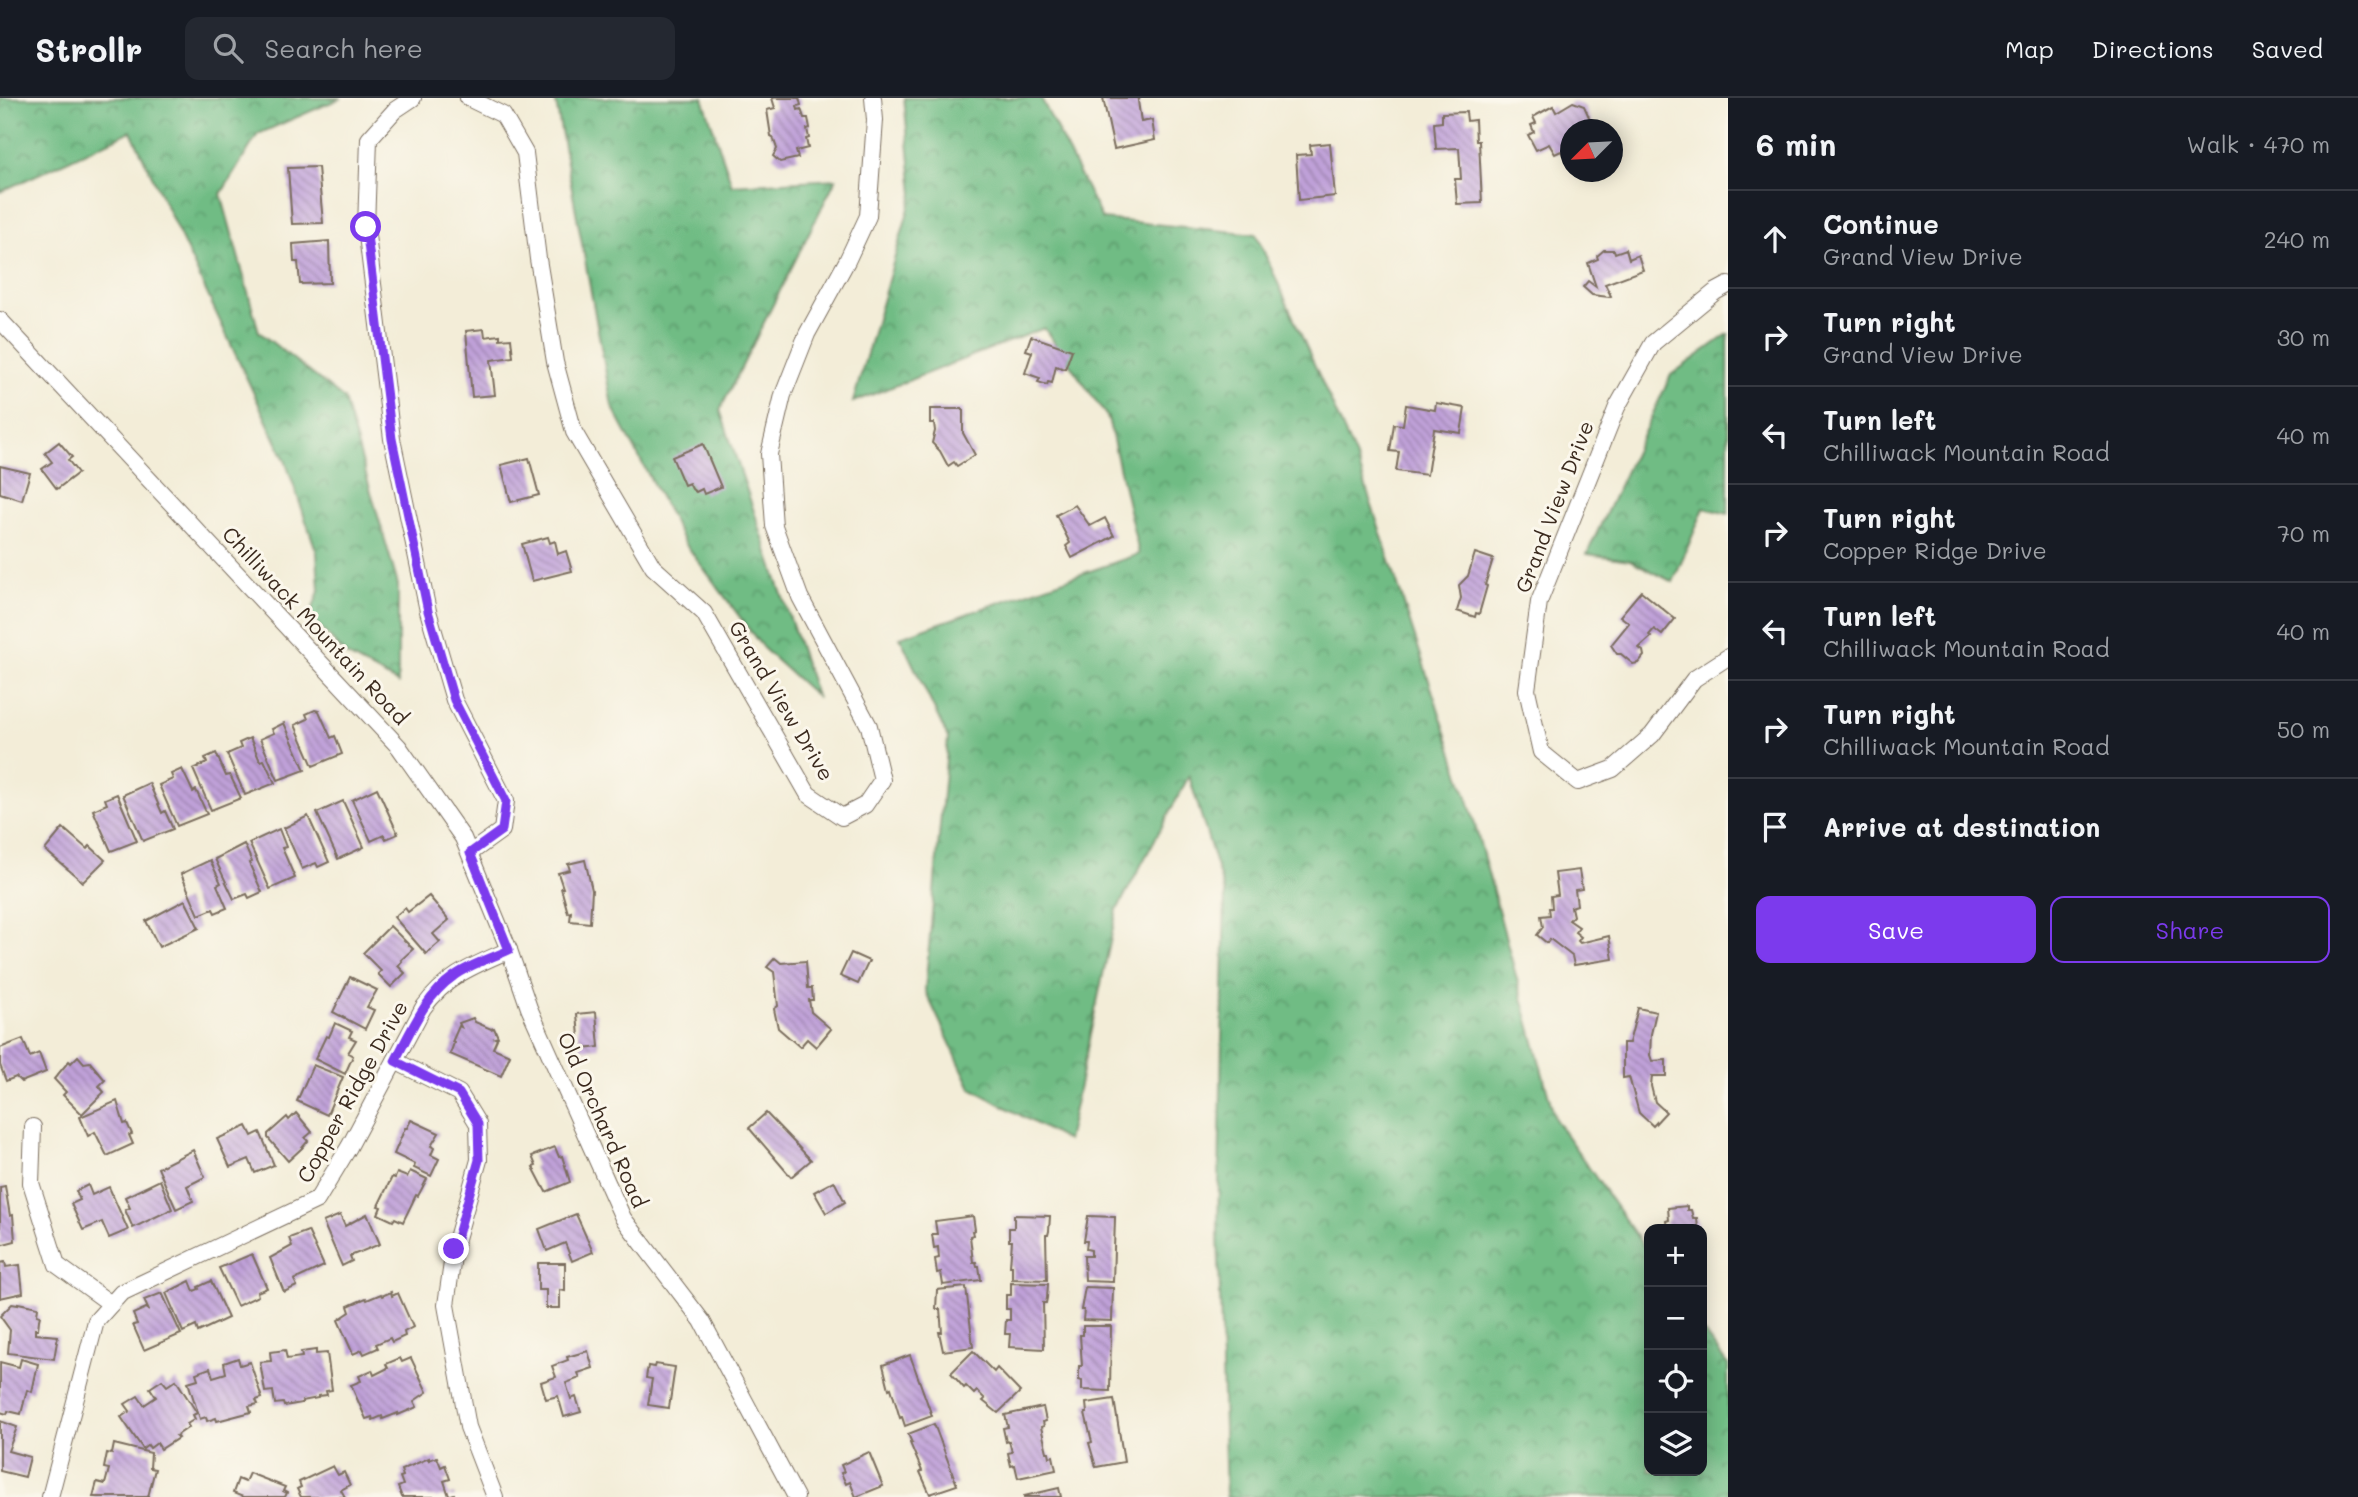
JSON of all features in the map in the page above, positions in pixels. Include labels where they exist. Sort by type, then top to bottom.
[{"type":"street","points":[[413,98],[395,110],[369,139],[366,227],[392,439],[428,611],[454,700],[506,801],[502,830],[470,853]]},
{"type":"street","name":"Grand View Drive","points":[[468,98],[503,115],[525,153],[538,260],[555,362],[574,432],[653,567],[704,613],[808,794],[842,817],[865,804],[882,780],[870,726],[800,597],[774,526],[769,454],[783,395],[807,334],[848,261],[868,216],[875,120],[873,98]]},
{"type":"street","name":"Grand View Drive","points":[[1728,285],[1715,292],[1653,343],[1617,407],[1575,508],[1539,602],[1537,614],[1527,690],[1541,752],[1578,782],[1613,769],[1652,735],[1694,679],[1728,657]]},
{"type":"street","name":"Chilliwack Mountain Road","points":[[0,320],[399,747],[463,838],[509,950],[529,1008]]},
{"type":"street","name":"Copper Ridge Drive","points":[[50,1497],[96,1321],[121,1293],[317,1200],[349,1147],[423,1008],[436,991],[456,974],[509,950]]},
{"type":"street","name":"Old Orchard Road","points":[[529,1008],[623,1218],[702,1321],[796,1497]]},
{"type":"street","points":[[395,1061],[459,1093],[478,1124],[479,1160],[454,1249],[446,1305],[468,1427],[495,1497]]},
{"type":"street","points":[[33,1127],[31,1183],[57,1265],[111,1304]]},
{"type":"green space","points":[[0,98],[341,98],[258,134],[221,194],[259,332],[344,399],[398,585],[398,683],[346,655],[310,616],[319,591],[317,553],[285,460],[131,131],[0,192]]},
{"type":"green space","points":[[555,98],[703,98],[732,185],[836,179],[720,410],[816,696],[763,648],[684,542],[612,406]]},
{"type":"green space","points":[[904,98],[1041,98],[1102,219],[1256,234],[1357,460],[1469,803],[1555,1119],[1644,1247],[1644,1476],[1707,1476],[1707,1337],[1728,1365],[1728,1497],[1226,1497],[1218,1229],[1225,894],[1189,776],[1117,910],[1067,1141],[971,1088],[925,990],[948,738],[900,637],[1139,554],[1108,418],[1044,328],[853,402],[913,194]]},
{"type":"green space","points":[[1728,334],[1728,514],[1704,508],[1673,582],[1630,560],[1587,554],[1671,375]]},
{"type":"building","points":[[772,98],[799,98],[801,105],[797,106],[798,110],[801,109],[804,118],[808,118],[808,148],[796,151],[798,158],[780,162],[773,156],[777,149],[771,136],[767,110],[775,108]]},
{"type":"building","points":[[1103,98],[1140,98],[1138,101],[1141,122],[1152,120],[1155,140],[1114,149]]},
{"type":"building","points":[[1573,102],[1584,106],[1590,119],[1560,119],[1560,152],[1555,154],[1549,144],[1536,150],[1528,135],[1534,132],[1531,125],[1536,123],[1533,117],[1553,106],[1556,112]]},
{"type":"building","points":[[1466,112],[1467,121],[1475,120],[1476,141],[1479,141],[1482,203],[1457,204],[1455,179],[1461,179],[1459,148],[1436,149],[1434,123],[1442,122],[1442,113]]},
{"type":"building","points":[[1330,143],[1335,196],[1299,200],[1296,155],[1311,154],[1310,145]]},
{"type":"building","points":[[318,167],[323,223],[292,224],[288,168]]},
{"type":"building","points":[[329,241],[330,283],[300,284],[298,262],[294,262],[293,244]]},
{"type":"building","points":[[1626,249],[1629,259],[1638,255],[1643,270],[1605,284],[1611,296],[1609,297],[1592,295],[1583,287],[1588,281],[1596,287],[1588,263],[1598,259],[1597,256],[1604,250],[1614,250],[1615,253]]},
{"type":"building","points":[[484,329],[485,337],[500,335],[500,339],[511,338],[513,357],[491,360],[495,395],[472,397],[466,331]]},
{"type":"building","points":[[1031,336],[1072,350],[1065,369],[1056,366],[1052,383],[1048,382],[1047,385],[1038,382],[1040,378],[1025,373],[1032,352],[1026,350]]},
{"type":"building","points":[[1436,403],[1465,408],[1461,433],[1434,429],[1427,475],[1396,471],[1399,452],[1390,451],[1394,424],[1403,425],[1406,405],[1435,410]]},
{"type":"building","points":[[930,409],[963,409],[963,433],[975,455],[957,466],[954,462],[948,466],[932,443],[935,431],[934,423],[930,423]]},
{"type":"building","points":[[59,442],[72,457],[68,460],[78,473],[57,489],[42,469],[52,462],[45,453]]},
{"type":"building","points":[[703,444],[721,487],[704,494],[702,489],[696,492],[689,483],[684,485],[672,457]]},
{"type":"building","points":[[529,458],[539,495],[511,502],[501,465]]},
{"type":"building","points":[[0,466],[30,473],[22,500],[0,493]]},
{"type":"building","points":[[1075,505],[1090,526],[1105,518],[1114,536],[1072,558],[1066,546],[1070,543],[1056,515]]},
{"type":"building","points":[[548,537],[550,543],[555,541],[558,554],[566,551],[572,571],[532,581],[522,544]]},
{"type":"building","points":[[1475,553],[1493,559],[1479,614],[1476,613],[1475,617],[1457,611],[1461,598],[1459,585],[1468,576]]},
{"type":"building","points":[[1641,591],[1675,619],[1662,635],[1654,629],[1649,635],[1651,637],[1639,648],[1644,656],[1638,663],[1633,664],[1621,654],[1617,654],[1611,645],[1629,623],[1620,616]]},
{"type":"building","points":[[319,711],[331,738],[335,736],[342,754],[313,766],[295,725],[308,719],[306,714]]},
{"type":"building","points":[[284,723],[305,770],[278,780],[260,739],[274,733],[272,729]]},
{"type":"building","points":[[250,738],[260,761],[264,760],[275,783],[245,795],[227,754],[241,748],[239,743]]},
{"type":"building","points":[[216,753],[226,776],[230,775],[241,798],[211,810],[193,769],[207,763],[205,758]]},
{"type":"building","points":[[182,769],[207,814],[177,826],[159,785],[173,779],[171,774]]},
{"type":"building","points":[[149,783],[162,813],[165,811],[173,829],[143,841],[123,795]]},
{"type":"building","points":[[377,788],[398,834],[386,839],[384,835],[371,841],[352,800]]},
{"type":"building","points":[[117,794],[137,841],[111,851],[93,810],[107,804],[105,799]]},
{"type":"building","points":[[343,801],[364,847],[338,859],[317,813]]},
{"type":"building","points":[[308,816],[329,862],[318,867],[316,863],[302,869],[284,828]]},
{"type":"building","points":[[63,828],[87,849],[90,846],[105,860],[83,882],[45,850]]},
{"type":"building","points":[[279,829],[286,847],[282,848],[295,878],[270,889],[249,843]]},
{"type":"building","points":[[244,844],[262,892],[249,898],[247,894],[234,899],[215,859]]},
{"type":"building","points":[[210,860],[221,883],[217,885],[227,908],[215,913],[213,909],[199,915],[181,874]]},
{"type":"building","points":[[585,860],[592,890],[590,923],[570,921],[571,912],[568,913],[558,873],[570,870],[568,864]]},
{"type":"building","points":[[1579,870],[1582,889],[1575,890],[1577,905],[1571,907],[1573,916],[1569,920],[1579,927],[1575,932],[1581,937],[1578,941],[1580,943],[1609,936],[1613,959],[1574,965],[1572,956],[1550,939],[1547,943],[1537,935],[1543,927],[1541,916],[1550,915],[1551,896],[1558,895],[1555,873]]},
{"type":"building","points":[[429,896],[449,920],[433,934],[440,942],[426,954],[394,917],[405,908],[408,912]]},
{"type":"building","points":[[185,900],[199,928],[159,947],[146,921]]},
{"type":"building","points":[[390,926],[413,949],[398,966],[405,973],[391,987],[378,974],[381,971],[363,953]]},
{"type":"building","points":[[851,953],[869,961],[858,984],[840,976]]},
{"type":"building","points":[[775,958],[781,963],[806,961],[808,988],[812,988],[813,1000],[809,1000],[811,1012],[831,1029],[816,1047],[807,1039],[800,1047],[778,1028],[774,1009],[778,1006],[774,972],[767,967]]},
{"type":"building","points":[[350,977],[377,990],[367,1007],[374,1010],[365,1029],[333,1012]]},
{"type":"building","points":[[1638,1008],[1656,1012],[1650,1055],[1652,1061],[1666,1060],[1666,1076],[1652,1076],[1651,1086],[1655,1102],[1666,1112],[1653,1126],[1639,1113],[1629,1077],[1623,1078],[1623,1043],[1629,1043]]},
{"type":"building","points":[[596,1012],[599,1047],[580,1048],[577,1014]]},
{"type":"building","points":[[473,1018],[475,1022],[494,1028],[498,1037],[495,1038],[497,1039],[493,1048],[510,1055],[501,1076],[450,1054],[454,1043],[452,1042],[459,1026],[461,1027],[459,1023]]},
{"type":"building","points":[[335,1023],[352,1031],[349,1037],[356,1040],[348,1053],[353,1056],[345,1074],[315,1059]]},
{"type":"building","points":[[23,1039],[30,1057],[39,1053],[46,1072],[21,1082],[16,1077],[6,1081],[0,1065],[0,1048]]},
{"type":"building","points":[[78,1056],[84,1063],[90,1062],[105,1080],[99,1086],[104,1092],[82,1114],[63,1095],[66,1092],[54,1079],[69,1061],[71,1063]]},
{"type":"building","points":[[313,1065],[343,1077],[327,1115],[297,1101]]},
{"type":"building","points":[[117,1101],[124,1124],[127,1123],[132,1134],[129,1135],[133,1144],[107,1156],[95,1132],[88,1136],[80,1117]]},
{"type":"building","points":[[296,1113],[312,1132],[305,1138],[308,1141],[288,1161],[268,1138],[268,1134],[287,1117],[289,1120]]},
{"type":"building","points":[[766,1113],[811,1160],[791,1177],[749,1128]]},
{"type":"building","points":[[411,1120],[439,1133],[431,1146],[434,1148],[431,1155],[439,1159],[431,1176],[414,1168],[415,1164],[394,1154]]},
{"type":"building","points":[[247,1126],[252,1136],[260,1132],[274,1165],[255,1173],[249,1159],[230,1167],[217,1139]]},
{"type":"building","points":[[555,1147],[559,1157],[562,1156],[570,1182],[546,1192],[533,1167],[536,1166],[532,1156]]},
{"type":"building","points":[[193,1150],[205,1177],[187,1186],[193,1201],[176,1209],[158,1168]]},
{"type":"building","points":[[410,1171],[427,1179],[403,1222],[378,1214],[381,1207],[378,1206],[392,1177],[395,1178],[397,1173],[407,1177]]},
{"type":"building","points":[[160,1180],[172,1209],[133,1228],[125,1210],[130,1208],[125,1197]]},
{"type":"building","points":[[834,1181],[845,1202],[826,1213],[814,1192]]},
{"type":"building","points":[[88,1185],[92,1195],[109,1187],[128,1230],[109,1238],[102,1222],[83,1230],[71,1204],[80,1200],[76,1191]]},
{"type":"building","points":[[5,1186],[10,1216],[13,1215],[15,1241],[0,1245],[0,1187]]},
{"type":"building","points":[[1687,1206],[1693,1218],[1697,1218],[1698,1224],[1666,1224],[1669,1220],[1668,1208]]},
{"type":"building","points":[[367,1214],[380,1244],[350,1256],[352,1261],[342,1266],[323,1222],[340,1215],[345,1226]]},
{"type":"building","points":[[576,1214],[593,1252],[572,1261],[565,1243],[547,1251],[539,1229]]},
{"type":"building","points":[[1014,1215],[1050,1216],[1049,1231],[1046,1235],[1047,1280],[1012,1279],[1012,1241],[1009,1241],[1009,1228],[1014,1228]]},
{"type":"building","points":[[973,1216],[975,1230],[970,1236],[973,1262],[979,1266],[981,1280],[943,1285],[941,1272],[937,1273],[935,1259],[939,1258],[938,1247],[934,1248],[932,1234],[937,1234],[935,1221]]},
{"type":"building","points":[[1088,1216],[1115,1217],[1113,1282],[1085,1281],[1084,1256],[1091,1256],[1091,1250],[1086,1249],[1087,1241],[1084,1241]]},
{"type":"building","points":[[308,1231],[324,1266],[294,1280],[297,1286],[284,1292],[270,1258],[292,1246],[289,1238]]},
{"type":"building","points":[[252,1254],[267,1288],[257,1292],[258,1296],[237,1306],[219,1268]]},
{"type":"building","points":[[5,1262],[6,1267],[20,1265],[23,1293],[0,1298],[0,1263]]},
{"type":"building","points":[[538,1263],[565,1263],[565,1291],[560,1290],[560,1308],[546,1308],[546,1290],[538,1290]]},
{"type":"building","points":[[190,1281],[194,1291],[211,1281],[228,1318],[198,1332],[196,1326],[183,1332],[166,1293]]},
{"type":"building","points":[[1011,1283],[1048,1284],[1046,1303],[1043,1303],[1044,1349],[1009,1347],[1010,1334],[1005,1334],[1006,1320],[1010,1320],[1010,1309],[1006,1309],[1006,1295],[1011,1295]]},
{"type":"building","points":[[966,1287],[973,1347],[943,1351],[939,1332],[942,1332],[940,1309],[936,1309],[937,1290]]},
{"type":"building","points":[[1085,1287],[1113,1288],[1112,1321],[1083,1320],[1084,1310],[1081,1310]]},
{"type":"building","points":[[391,1292],[392,1296],[398,1293],[413,1327],[404,1332],[405,1336],[392,1342],[390,1338],[376,1344],[378,1348],[364,1354],[362,1350],[353,1354],[338,1320],[350,1312],[348,1306]]},
{"type":"building","points":[[162,1293],[181,1334],[144,1350],[133,1325],[137,1324],[133,1314],[146,1308],[149,1311],[144,1300]]},
{"type":"building","points":[[12,1304],[38,1307],[37,1315],[40,1316],[35,1334],[58,1336],[54,1359],[8,1353],[10,1330],[0,1316]]},
{"type":"building","points":[[1083,1326],[1111,1326],[1110,1391],[1082,1390],[1079,1366],[1082,1366],[1080,1335],[1083,1335]]},
{"type":"building","points":[[285,1350],[287,1359],[302,1357],[301,1352],[316,1350],[316,1354],[327,1353],[332,1390],[326,1391],[327,1395],[302,1403],[284,1406],[283,1403],[275,1404],[273,1391],[265,1392],[260,1362],[271,1361],[270,1352]]},
{"type":"building","points":[[588,1351],[593,1368],[578,1373],[580,1378],[566,1383],[571,1399],[576,1397],[581,1412],[564,1417],[558,1396],[546,1399],[541,1382],[556,1377],[552,1366],[568,1360],[567,1357]]},
{"type":"building","points":[[973,1351],[994,1372],[997,1368],[1020,1392],[998,1413],[983,1401],[985,1399],[977,1391],[974,1394],[966,1386],[964,1388],[951,1373]]},
{"type":"building","points":[[910,1355],[932,1416],[905,1426],[891,1388],[889,1389],[883,1365]]},
{"type":"building","points":[[238,1358],[240,1365],[250,1362],[262,1398],[256,1400],[258,1404],[249,1406],[251,1412],[217,1421],[216,1418],[207,1421],[206,1417],[200,1419],[188,1382],[198,1379],[196,1373],[210,1368],[213,1377],[226,1373],[224,1363]]},
{"type":"building","points":[[400,1358],[402,1362],[411,1358],[427,1392],[414,1401],[417,1407],[383,1419],[382,1416],[373,1420],[372,1417],[366,1419],[351,1385],[361,1381],[359,1376],[372,1370],[374,1375],[388,1368],[386,1364]]},
{"type":"building","points":[[21,1359],[38,1364],[32,1392],[27,1390],[21,1414],[0,1412],[0,1362],[19,1367]]},
{"type":"building","points":[[655,1364],[675,1367],[669,1408],[648,1405],[652,1379],[646,1378],[648,1366],[654,1367]]},
{"type":"building","points":[[162,1380],[167,1386],[176,1380],[197,1413],[193,1415],[195,1419],[187,1424],[189,1427],[176,1436],[178,1438],[161,1449],[157,1443],[143,1449],[121,1417],[130,1411],[125,1404],[138,1396],[144,1405],[156,1397],[150,1388]]},
{"type":"building","points":[[1114,1399],[1124,1462],[1096,1467],[1089,1443],[1092,1442],[1085,1413],[1086,1403]]},
{"type":"building","points":[[1043,1407],[1046,1421],[1041,1427],[1047,1452],[1050,1457],[1053,1456],[1056,1470],[1018,1478],[1008,1453],[1012,1452],[1009,1441],[1006,1442],[1003,1428],[1008,1427],[1005,1415]]},
{"type":"building","points":[[0,1421],[17,1427],[8,1451],[30,1457],[25,1477],[0,1471]]},
{"type":"building","points":[[934,1424],[957,1485],[930,1494],[908,1434]]},
{"type":"building","points":[[114,1444],[151,1453],[150,1468],[155,1469],[148,1497],[93,1497],[97,1482],[105,1484],[109,1469],[104,1468],[107,1453],[112,1454]]},
{"type":"building","points":[[869,1452],[883,1486],[856,1497],[850,1482],[846,1484],[841,1465]]},
{"type":"building","points":[[437,1457],[441,1467],[445,1465],[450,1479],[444,1481],[449,1496],[454,1494],[455,1497],[402,1497],[398,1487],[403,1485],[401,1470]]},
{"type":"building","points":[[333,1466],[338,1475],[344,1472],[350,1485],[341,1490],[345,1497],[301,1497],[297,1489],[301,1487],[299,1482]]},
{"type":"building","points":[[249,1473],[285,1487],[285,1497],[243,1497],[233,1493],[238,1479],[245,1482]]},
{"type":"building","points":[[1059,1488],[1061,1497],[1024,1497],[1024,1496]]},
{"type":"route","points":[[366,227],[392,439],[428,611],[454,700],[506,801],[502,830],[470,853],[509,950],[456,974],[436,991],[423,1008],[395,1061],[459,1093],[478,1124],[479,1160],[454,1249]]}]
